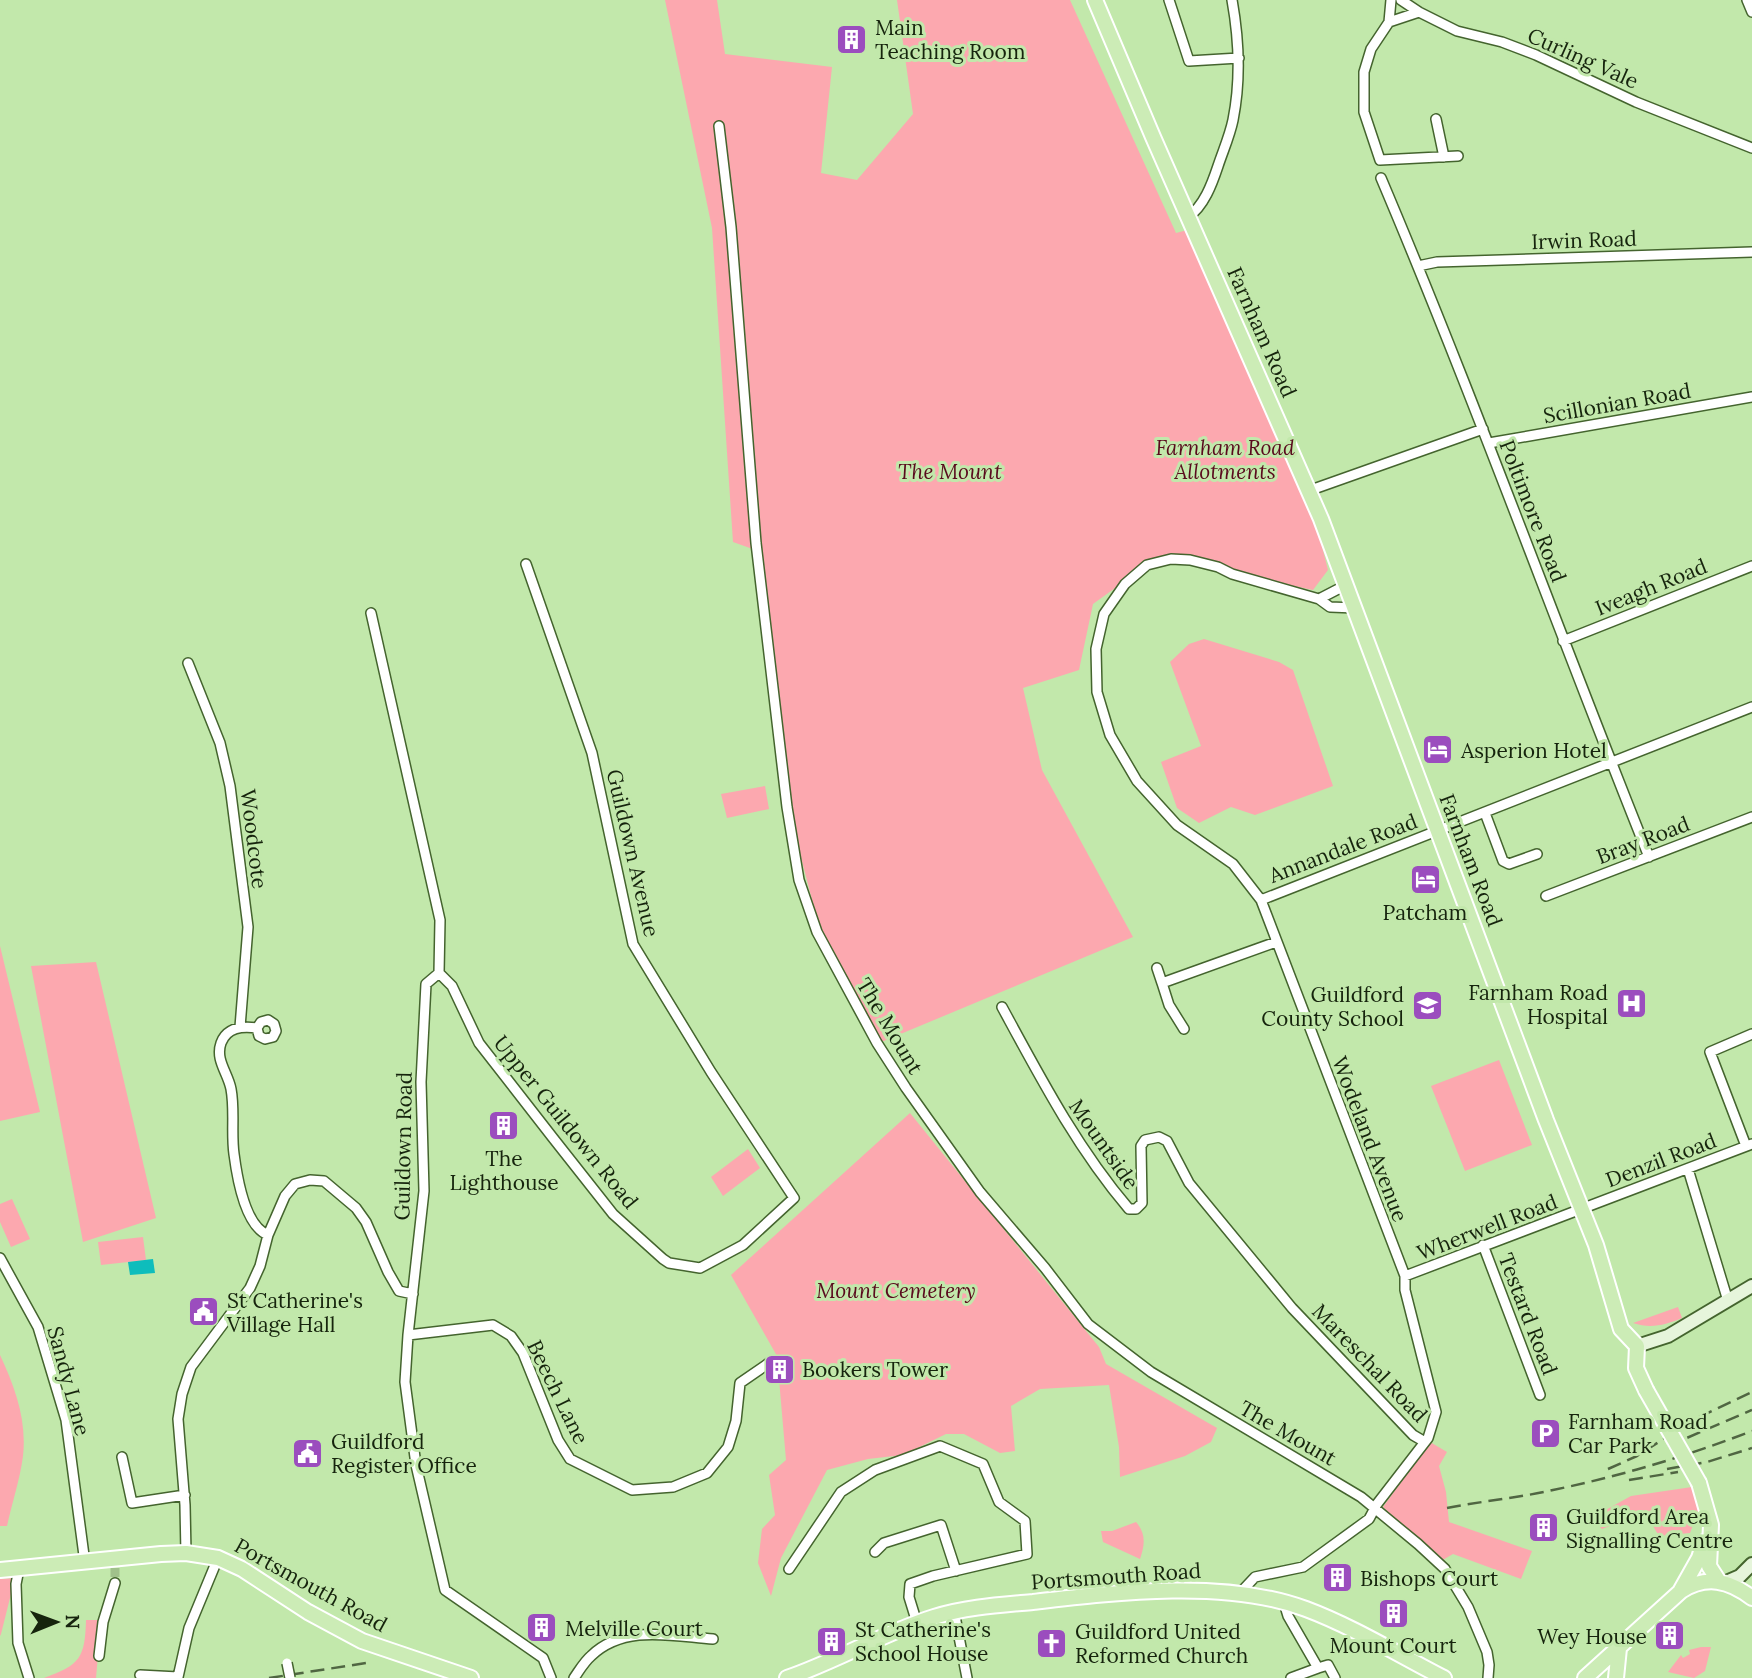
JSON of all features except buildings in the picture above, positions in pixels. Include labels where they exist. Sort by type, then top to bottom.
[{"type":"main road","name":"Farnham Road","points":[[1095,0],[1308,491],[1346,585],[1550,1132],[1596,1245],[1621,1329],[1637,1346],[1639,1378],[1699,1483],[1712,1536],[1709,1566],[1722,1581]]},
{"type":"main road","points":[[1681,1591],[1703,1549],[1707,1514]]},
{"type":"main road","name":"Portsmouth Road","points":[[0,1570],[85,1563],[114,1564],[161,1554],[186,1553],[218,1558],[242,1569],[308,1612],[362,1641],[444,1674],[471,1678]]},
{"type":"main road","points":[[1585,1678],[1692,1584],[1722,1581],[1752,1598]]},
{"type":"main road","name":"Portsmouth Road","points":[[787,1678],[814,1674],[868,1642],[954,1611],[1083,1597],[1200,1590],[1284,1603],[1326,1618],[1444,1678]]},
{"type":"main road","points":[[1616,1678],[1619,1648]]},
{"type":"street","points":[[1169,0],[1189,61],[1238,58]]},
{"type":"street","points":[[1188,217],[1198,211],[1213,180],[1233,122],[1238,58],[1237,26],[1232,0]]},
{"type":"street","points":[[1391,0],[1389,22],[1371,49],[1364,72],[1364,111],[1380,160],[1458,156]]},
{"type":"street","name":"Curling Vale","points":[[1401,0],[1457,31],[1536,55],[1636,102],[1752,148]]},
{"type":"street","points":[[1747,0],[1752,12]]},
{"type":"street","points":[[1389,22],[1419,12]]},
{"type":"street","points":[[1436,119],[1444,157]]},
{"type":"street","name":"The Mount","points":[[719,126],[732,241],[756,543],[782,768],[799,880],[817,932],[905,1088],[980,1192],[1045,1268],[1088,1324],[1152,1372],[1376,1507],[1451,1577],[1471,1613],[1484,1645],[1489,1659],[1488,1678]]},
{"type":"street","name":"Poltimore Road","points":[[1381,178],[1489,443],[1563,641],[1649,857]]},
{"type":"street","name":"Irwin Road","points":[[1418,266],[1437,262],[1752,252]]},
{"type":"street","name":"Scillonian Road","points":[[1489,443],[1752,397]]},
{"type":"street","points":[[1308,491],[1483,429]]},
{"type":"street","name":"Wodeland Avenue","points":[[1239,1594],[1255,1577],[1303,1567],[1369,1519],[1424,1442],[1436,1412],[1405,1290],[1405,1276],[1261,900],[1233,864],[1177,825],[1138,780],[1110,735],[1097,692],[1096,649],[1104,614],[1125,584],[1147,565],[1171,559],[1190,560],[1218,567],[1232,574],[1318,599],[1330,607],[1355,608]]},
{"type":"street","name":"Guildown Avenue","points":[[526,564],[592,753],[633,944],[711,1072],[794,1199]]},
{"type":"street","name":"Iveagh Road","points":[[1563,641],[1752,566]]},
{"type":"street","points":[[1318,599],[1346,585]]},
{"type":"street","name":"Guildown Road","points":[[371,612],[440,919],[439,973],[426,984],[421,1082],[424,1191],[405,1382],[416,1465],[445,1590],[543,1658],[551,1678]]},
{"type":"street","name":"Woodcote","points":[[188,663],[220,743],[230,786],[247,927],[240,1027]]},
{"type":"street","name":"Annandale Road","points":[[1261,900],[1752,707]]},
{"type":"street","points":[[1485,813],[1503,861],[1509,864],[1537,854]]},
{"type":"street","name":"Bray Road","points":[[1546,896],[1752,817]]},
{"type":"street","points":[[1162,983],[1276,942]]},
{"type":"street","points":[[1157,968],[1169,1005],[1184,1029]]},
{"type":"street","name":"Upper Guildown Road","points":[[439,973],[452,986],[479,1042],[613,1214],[669,1263],[700,1268],[743,1245],[794,1199]]},
{"type":"street","name":"Mountside","points":[[1002,1007],[1052,1100],[1103,1179],[1129,1209],[1136,1209],[1142,1203],[1141,1146],[1145,1140],[1159,1137],[1167,1142],[1189,1183],[1292,1308]]},
{"type":"street","points":[[257,1028],[240,1027],[231,1031],[222,1041],[218,1055],[231,1089],[234,1154],[241,1191],[253,1224],[260,1232],[268,1235]]},
{"type":"street","points":[[1749,1145],[1710,1052],[1752,1034]]},
{"type":"street","name":"Denzil Road","points":[[1582,1209],[1749,1145]]},
{"type":"street","points":[[1688,1169],[1728,1301]]},
{"type":"street","points":[[186,1553],[178,1419],[182,1394],[191,1367],[250,1288],[260,1266],[268,1235],[285,1196],[295,1184],[310,1180],[324,1181],[356,1208],[366,1222],[399,1291],[413,1294]]},
{"type":"street","name":"Wherwell Road","points":[[1405,1276],[1582,1209]]},
{"type":"street","name":"Testard Road","points":[[1483,1245],[1540,1395]]},
{"type":"street","name":"Sandy Lane","points":[[0,1258],[38,1327],[66,1420],[85,1563]]},
{"type":"street","points":[[1637,1346],[1668,1336],[1752,1286]]},
{"type":"street","name":"Mareschal Road","points":[[1292,1308],[1413,1435],[1424,1442]]},
{"type":"street","name":"Beech Lane","points":[[408,1335],[493,1325],[511,1336],[523,1353],[558,1440],[569,1459],[632,1490],[673,1487],[707,1473],[729,1447],[736,1421],[740,1383],[769,1363]]},
{"type":"street","points":[[789,1569],[841,1493],[875,1470],[940,1446],[983,1464],[999,1502],[1025,1521],[1027,1555],[910,1584],[909,1597],[917,1623]]},
{"type":"street","points":[[122,1457],[132,1503],[184,1495]]},
{"type":"street","points":[[875,1552],[884,1543],[942,1525],[956,1571]]},
{"type":"street","points":[[140,1675],[178,1677],[189,1628],[218,1558]]},
{"type":"street","points":[[1722,1581],[1740,1576],[1752,1564]]},
{"type":"street","points":[[19,1569],[16,1584],[18,1643],[29,1678]]},
{"type":"street","points":[[99,1656],[103,1622],[115,1583]]},
{"type":"street","points":[[1284,1603],[1288,1616],[1318,1668]]},
{"type":"street","points":[[954,1611],[967,1678]]},
{"type":"street","points":[[574,1678],[591,1656],[609,1643],[633,1634],[713,1639]]},
{"type":"street","points":[[287,1663],[290,1678]]},
{"type":"street","points":[[1291,1678],[1328,1664],[1335,1678]]},
{"type":"green space","name":"The Mount","points":[[665,0],[717,0],[725,54],[832,67],[821,173],[857,180],[913,114],[897,0],[1070,0],[1176,233],[1191,229],[1316,522],[1328,570],[1313,590],[1232,573],[1190,560],[1147,565],[1093,604],[1079,670],[1023,688],[1042,770],[1133,937],[879,1043],[818,923],[795,834],[761,552],[733,542],[712,228]]},
{"type":"green space","points":[[1204,639],[1279,662],[1293,670],[1333,786],[1255,815],[1231,807],[1199,823],[1177,808],[1161,762],[1201,746],[1170,662],[1189,644]]},
{"type":"green space","points":[[765,786],[769,809],[727,818],[721,794]]},
{"type":"green space","points":[[0,946],[40,1112],[0,1121]]},
{"type":"green space","points":[[96,962],[156,1218],[83,1242],[31,966]]},
{"type":"green space","points":[[1499,1060],[1532,1145],[1465,1171],[1431,1086]]},
{"type":"green space","name":"Mount Cemetery","points":[[910,1113],[1099,1347],[1106,1364],[1217,1428],[1211,1442],[1185,1456],[1120,1477],[1119,1447],[1109,1385],[1040,1389],[1011,1406],[1015,1451],[1000,1453],[964,1434],[946,1434],[903,1455],[868,1459],[827,1470],[781,1558],[771,1596],[758,1563],[762,1529],[775,1515],[769,1475],[786,1460],[777,1356],[731,1275]]},
{"type":"green space","points":[[748,1149],[760,1168],[723,1196],[711,1177]]},
{"type":"green space","points":[[12,1199],[30,1239],[11,1247],[0,1222],[0,1204]]},
{"type":"green space","points":[[143,1237],[146,1260],[101,1265],[98,1242]]},
{"type":"green space","points":[[1678,1307],[1682,1318],[1652,1326],[1633,1323]]},
{"type":"green space","points":[[0,1355],[19,1404],[24,1443],[20,1473],[7,1526],[0,1526]]},
{"type":"green space","points":[[1430,1442],[1447,1452],[1439,1466],[1446,1492],[1449,1522],[1532,1551],[1521,1579],[1453,1554],[1441,1561],[1383,1507]]},
{"type":"green space","points":[[1692,1487],[1699,1509],[1690,1533],[1659,1536],[1645,1513],[1602,1529],[1591,1518],[1631,1496]]},
{"type":"green space","points":[[1136,1522],[1144,1539],[1140,1559],[1103,1542],[1101,1531],[1112,1531]]},
{"type":"green space","points":[[15,1578],[1,1634],[0,1636],[0,1579]]},
{"type":"green space","points":[[86,1620],[101,1620],[96,1678],[44,1678],[66,1669],[78,1658],[84,1643]]},
{"type":"green space","points":[[1711,1647],[1705,1671],[1694,1678],[1668,1672],[1681,1655],[1683,1658],[1690,1654],[1689,1650]]},
{"type":"water","points":[[153,1259],[155,1273],[130,1275],[128,1262]]},
{"type":"tunnel","points":[[115,1568],[115,1583]]},
{"type":"railway","points":[[1608,1469],[1637,1456],[1693,1420],[1752,1392]]},
{"type":"railway","points":[[1668,1446],[1752,1410]]},
{"type":"railway","points":[[1447,1508],[1540,1493],[1629,1472],[1752,1431]]},
{"type":"railway","points":[[1667,1469],[1707,1462],[1752,1448]]},
{"type":"railway","points":[[1629,1480],[1678,1472]]},
{"type":"railway","points":[[269,1678],[366,1663]]},
{"type":"place","name":"Main Teaching Room","points":[[852,39]]},
{"type":"place","name":"Asperion Hotel","points":[[1438,750]]},
{"type":"place","name":"Patcham","points":[[1425,880]]},
{"type":"place","name":"Farnham Road Hospital","points":[[1631,1004]]},
{"type":"place","name":"Guildford County School","points":[[1427,1006]]},
{"type":"place","name":"The Lighthouse","points":[[504,1126]]},
{"type":"place","name":"St Catherine's Village Hall","points":[[204,1312]]},
{"type":"place","name":"Bookers Tower","points":[[779,1369]]},
{"type":"place","name":"Farnham Road Car Park","points":[[1545,1433]]},
{"type":"place","name":"Guildford Register Office","points":[[308,1453]]},
{"type":"place","name":"Guildford Area Signalling Centre","points":[[1543,1528]]},
{"type":"place","name":"Bishops Court","points":[[1337,1578]]},
{"type":"place","name":"Mount Court","points":[[1393,1613]]},
{"type":"place","name":"Melville Court","points":[[542,1628]]},
{"type":"place","name":"Wey House","points":[[1670,1636]]},
{"type":"place","name":"St Catherine's School House","points":[[832,1641]]},
{"type":"place","name":"Guildford United Reformed Church","points":[[1052,1643]]},
{"type":"park label","name":"Farnham Road Allotments","points":[[1225,459]]}]
